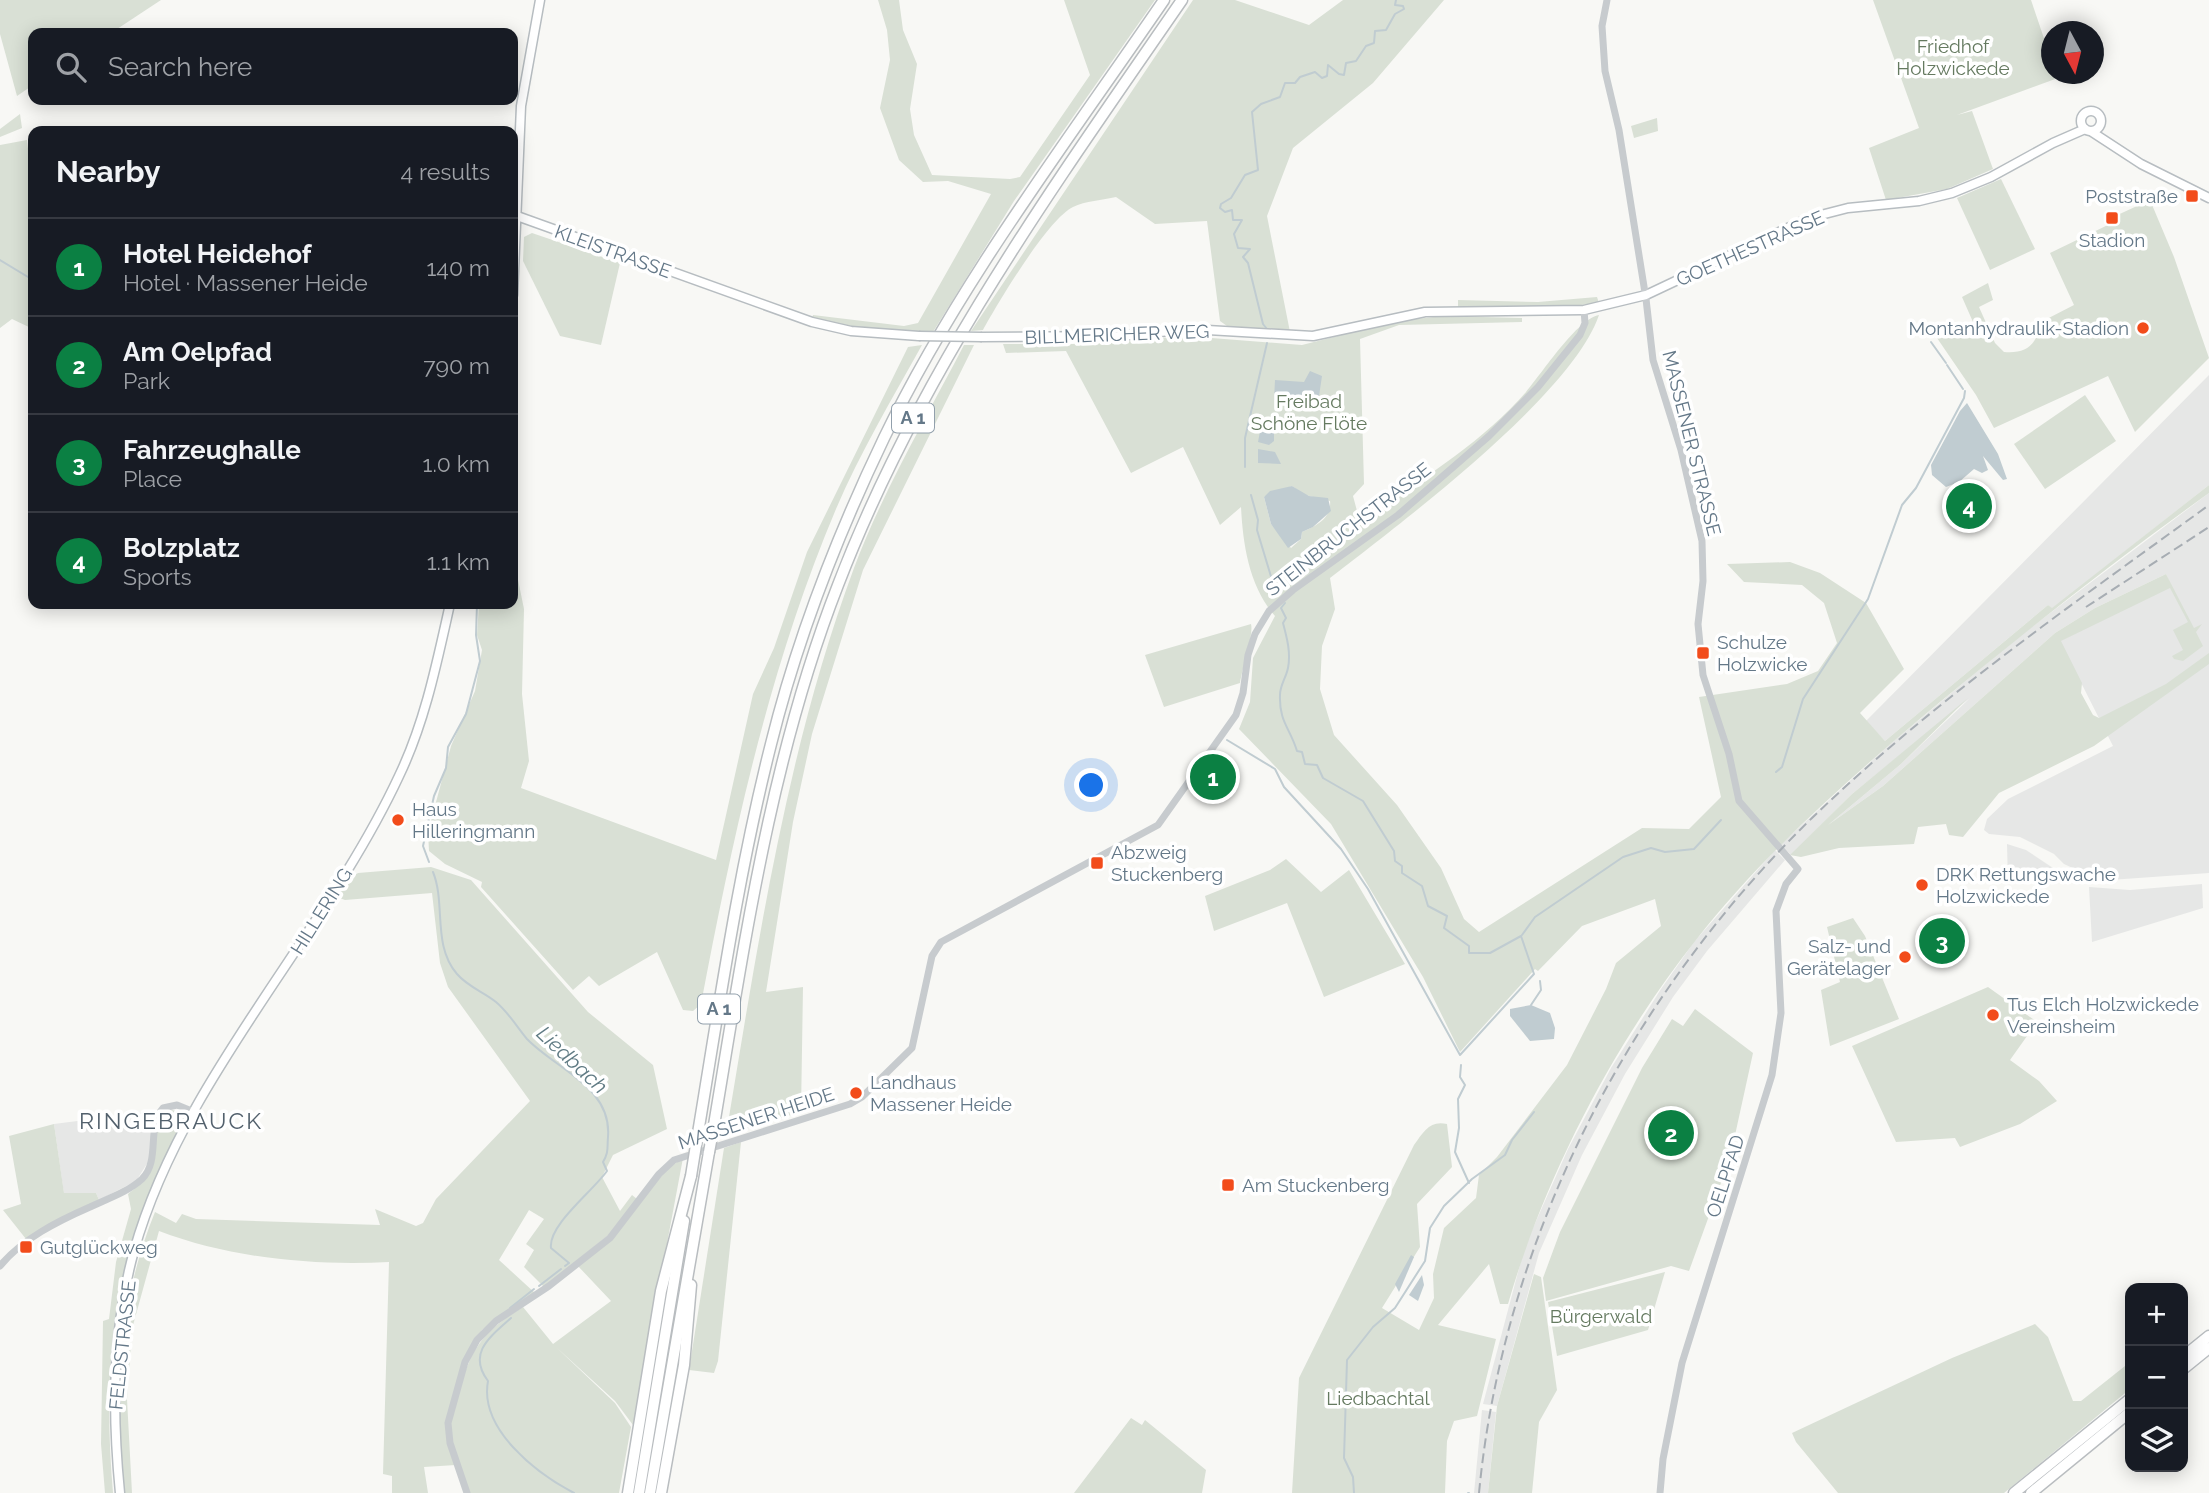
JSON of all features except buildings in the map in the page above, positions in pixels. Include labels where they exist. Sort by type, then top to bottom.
[{"type":"highway","name":"A 1","points":[[650,1493],[691,1176],[741,878],[770,745],[805,630],[850,515],[884,438],[951,319],[1019,211],[1164,0]]},
{"type":"highway","name":"A 1","points":[[639,1493],[693,1243],[755,888],[785,748],[819,635],[863,521],[900,443],[966,322],[1182,0]]},
{"type":"highway","points":[[628,1493],[661,1291],[691,1176]]},
{"type":"highway","points":[[661,1493],[684,1365],[693,1243]]},
{"type":"highway","points":[[2188,1353],[2209,1336]]},
{"type":"highway","points":[[2188,1365],[2209,1348]]},
{"type":"highway","points":[[2014,1493],[2125,1403]]},
{"type":"highway","points":[[2031,1493],[2125,1416]]},
{"type":"main road","points":[[518,188],[521,106],[540,0]]},
{"type":"main road","name":"GOETHESTRASSE","points":[[1646,295],[1810,218],[1848,208],[1919,201],[1952,193],[1991,177],[2053,143],[2089,128],[2157,173],[2209,198]]},
{"type":"main road","name":"KLEISTRASSE","points":[[518,216],[812,322],[850,331],[919,336]]},
{"type":"main road","name":"BILLMERICHER WEG","points":[[919,336],[1073,338],[1190,329],[1313,336],[1425,312],[1584,310],[1646,295]]},
{"type":"main road","name":"HILLERING","points":[[153,1201],[194,1112],[349,869],[391,794],[425,707],[449,609]]},
{"type":"main road","name":"FELDSTRASSE","points":[[120,1493],[114,1412],[118,1346],[134,1251],[153,1201]]},
{"type":"street","name":"MASSENER STRASSE","points":[[1607,0],[1602,26],[1605,71],[1619,130],[1646,295],[1653,363],[1683,457],[1702,541],[1703,572],[1698,624],[1703,675],[1729,754],[1739,801],[1798,869]]},
{"type":"street","name":"STEINBRUCHSTRASSE","points":[[1222,733],[1240,708],[1248,655],[1255,634],[1269,611],[1293,590],[1398,514],[1512,415],[1580,335],[1585,323],[1584,310]]},
{"type":"street","name":"MASSENER HEIDE","points":[[467,1493],[450,1443],[448,1423],[465,1362],[483,1332],[549,1286],[610,1238],[659,1174],[674,1160],[850,1104],[862,1097],[912,1048],[932,956],[941,942],[1158,825],[1222,733]]},
{"type":"street","name":"OELPFAD","points":[[1660,1493],[1663,1459],[1682,1363],[1772,1075],[1781,1013],[1776,911],[1786,884],[1798,869]]},
{"type":"street","points":[[0,1266],[17,1249],[64,1219],[119,1194],[142,1178],[152,1159],[157,1116],[163,1108],[177,1105],[194,1112]]},
{"type":"shaded area","points":[[1310,371],[1322,376],[1318,403],[1274,400],[1275,380],[1304,382]]},
{"type":"shaded area","points":[[2209,375],[2209,485],[2052,609],[2048,605],[1885,741],[1866,721]]},
{"type":"shaded area","points":[[1967,403],[1998,454],[2007,479],[2003,480],[1983,456],[1988,470],[1982,473],[1974,469],[1959,482],[1946,487],[1932,475],[1931,465]]},
{"type":"shaded area","points":[[1262,421],[1274,424],[1274,441],[1269,445],[1258,442]]},
{"type":"shaded area","points":[[1258,449],[1275,452],[1281,464],[1258,463]]},
{"type":"shaded area","points":[[1292,486],[1309,496],[1328,498],[1331,511],[1313,527],[1302,532],[1301,539],[1288,548],[1271,524],[1264,497],[1270,491]]},
{"type":"shaded area","points":[[2209,493],[2209,873],[2110,880],[2094,878],[2064,864],[2054,854],[2020,837],[1989,834],[1984,830],[1987,819],[2008,799],[2113,746],[2060,641],[2171,585],[2166,574],[2095,608],[2055,633],[1883,786],[1828,825],[1901,764],[1970,698],[1852,794],[1791,855],[1781,844],[1889,745],[2017,638]]},
{"type":"shaded area","points":[[2007,844],[2026,850],[2056,870],[2041,883],[2008,884]]},
{"type":"shaded area","points":[[1775,850],[1785,860],[1707,951],[1673,997],[1625,1074],[1582,1155],[1539,1253],[1497,1406],[1483,1404],[1525,1246],[1568,1149],[1611,1068],[1661,989],[1694,942]]},
{"type":"shaded area","points":[[2202,884],[2203,908],[2092,942],[2089,887],[2130,890]]},
{"type":"shaded area","points":[[1531,1005],[1550,1013],[1555,1028],[1554,1039],[1530,1041],[1510,1016],[1510,1009]]},
{"type":"shaded area","points":[[155,1113],[150,1159],[136,1181],[99,1200],[96,1193],[64,1194],[54,1124]]},
{"type":"shaded area","points":[[1411,1255],[1414,1257],[1399,1292],[1395,1284]]},
{"type":"shaded area","points":[[1422,1275],[1424,1285],[1418,1301],[1409,1295]]},
{"type":"shaded area","points":[[1482,1410],[1496,1412],[1488,1493],[1474,1493]]},
{"type":"green space","points":[[0,0],[161,0],[119,28],[28,28],[28,88],[17,96],[0,34]]},
{"type":"green space","points":[[878,0],[899,0],[903,30],[917,64],[910,109],[914,135],[932,175],[1010,179],[1020,177],[1090,75],[1064,0],[1155,0],[1014,201],[933,332],[850,329],[812,320],[813,315],[904,326],[918,323],[991,194],[948,181],[923,182],[899,160],[880,108],[890,60],[887,30]]},
{"type":"green space","points":[[1193,0],[1235,0],[1309,25],[1343,0],[1444,0],[1373,83],[1293,148],[1267,216],[1291,337],[1234,331],[1220,321],[1207,221],[1155,224],[1116,197],[1078,205],[1062,215],[1024,263],[983,330],[971,331]]},
{"type":"green space","name":"Friedhof Holzwickede","points":[[1873,0],[2031,0],[2041,30],[2042,84],[1957,115],[1972,111],[1993,169],[1947,189],[1886,200],[1869,148],[1919,128]]},
{"type":"green space","points":[[20,114],[22,128],[0,137],[0,129]]},
{"type":"green space","points":[[1657,118],[1658,131],[1634,138],[1631,126]]},
{"type":"green space","points":[[27,140],[28,327],[12,319],[0,328],[0,145]]},
{"type":"green space","points":[[2001,179],[2035,249],[1990,270],[1957,198]]},
{"type":"green space","name":"Montanhydraulik-Stadion","points":[[2150,200],[2174,257],[2209,358],[2135,432],[2108,376],[1994,428],[1976,395],[1937,338],[1973,322],[1962,297],[1988,283],[1993,300],[1979,307],[1995,343],[2004,352],[2024,350],[2036,337],[2039,323],[2074,305],[2050,253],[2112,223],[2111,218]]},
{"type":"green space","points":[[532,233],[620,263],[601,345],[560,336],[523,261],[524,237]]},
{"type":"green space","points":[[1597,297],[1599,303],[1536,310],[1458,307],[1458,300],[1538,302]]},
{"type":"green space","points":[[1599,315],[1583,347],[1556,382],[1521,419],[1439,492],[1330,578],[1335,609],[1322,646],[1320,689],[1334,735],[1397,805],[1441,868],[1464,919],[1479,932],[1642,828],[1689,829],[1721,797],[1699,697],[1787,684],[1818,671],[1837,643],[1824,603],[1802,585],[1744,582],[1727,564],[1790,562],[1820,573],[1866,603],[1904,669],[1860,713],[1885,741],[2048,605],[2052,608],[2209,485],[2209,493],[2039,622],[1875,757],[1781,844],[1696,940],[1637,1023],[1585,1113],[1541,1208],[1508,1304],[1500,1304],[1489,1264],[1438,1325],[1496,1339],[1477,1416],[1454,1421],[1447,1441],[1445,1493],[1292,1493],[1299,1378],[1414,1145],[1432,1125],[1447,1124],[1452,1167],[1417,1204],[1420,1247],[1382,1308],[1419,1330],[1434,1298],[1433,1274],[1444,1228],[1476,1198],[1479,1175],[1497,1157],[1567,1065],[1606,989],[1616,963],[1661,926],[1655,899],[1582,926],[1538,971],[1535,969],[1460,1052],[1423,977],[1331,824],[1239,729],[1250,702],[1253,658],[1275,616],[1253,578],[1241,507],[1220,525],[1183,447],[1131,473],[1066,351],[1006,353],[1003,344],[1090,344],[1186,336],[1302,345],[1397,321],[1443,316],[1522,318],[1522,322],[1399,325],[1360,339],[1364,484],[1353,496],[1360,522],[1447,462],[1489,429],[1526,392],[1571,336],[1590,318]],"holes":[[[1292,486],[1305,495],[1330,501],[1330,507],[1326,517],[1302,532],[1301,539],[1291,548],[1271,524],[1264,497]]]},
{"type":"green space","points":[[922,345],[845,488],[791,629],[740,815],[701,1004],[693,1011],[683,1010],[657,952],[599,986],[589,976],[573,990],[481,887],[482,882],[445,864],[429,851],[428,832],[451,746],[475,691],[482,650],[477,635],[479,609],[518,609],[518,580],[524,609],[522,694],[529,761],[521,788],[716,860],[753,694],[774,648],[807,552],[908,347]]},
{"type":"green space","points":[[964,345],[974,345],[863,570],[812,734],[793,822],[766,992],[803,987],[801,1112],[726,1135],[777,848],[792,777],[830,637],[865,539]]},
{"type":"green space","points":[[2085,395],[2116,441],[2045,489],[2014,444]]},
{"type":"green space","points":[[1980,490],[1988,506],[1958,522],[1949,506]]},
{"type":"green space","points":[[2166,574],[2194,628],[2202,624],[2196,632],[2203,646],[2183,661],[2172,656],[2183,650],[2173,630],[2188,622],[2170,588],[2061,641],[2082,683],[2081,693],[2093,715],[2099,718],[2166,684],[2209,653],[2209,664],[2094,746],[1999,793],[1963,837],[1949,835],[1946,824],[1918,827],[1914,844],[1839,848],[1801,857],[1790,855],[1852,794],[1968,698],[1901,764],[1828,825],[1883,786],[2055,633],[2095,608]]},
{"type":"green space","points":[[1251,624],[1240,683],[1164,707],[1145,655]]},
{"type":"green space","points":[[1286,859],[1321,892],[1349,870],[1405,964],[1324,997],[1287,903],[1214,931],[1205,896],[1270,870]]},
{"type":"green space","points":[[431,867],[471,880],[588,1012],[653,1065],[667,1129],[613,1155],[602,1177],[620,1211],[632,1195],[637,1199],[616,1229],[544,1287],[524,1267],[534,1250],[526,1244],[544,1219],[529,1210],[499,1260],[535,1293],[482,1330],[463,1362],[446,1423],[456,1465],[424,1467],[428,1493],[392,1493],[392,1476],[383,1474],[389,1262],[331,1263],[272,1258],[214,1248],[159,1231],[132,1329],[127,1399],[132,1493],[124,1493],[119,1422],[122,1350],[133,1280],[155,1212],[176,1223],[182,1214],[196,1219],[380,1225],[375,1209],[416,1226],[423,1223],[436,1199],[530,1101],[448,987],[440,963],[432,893],[345,900],[337,897],[350,878],[358,873]]},
{"type":"green space","points":[[1853,918],[1865,936],[1899,1019],[1830,1046],[1821,990],[1840,982],[1827,927]]},
{"type":"green space","points":[[1988,987],[2037,1022],[2010,1060],[2039,1081],[2057,1101],[2020,1124],[1960,1147],[1955,1138],[1896,1142],[1852,1046]]},
{"type":"green space","points":[[1695,1009],[1753,1053],[1730,1158],[1689,1271],[1671,1266],[1546,1301],[1543,1278],[1560,1232],[1642,1068],[1672,1019],[1683,1026]]},
{"type":"green space","points":[[178,1111],[183,1119],[136,1232],[117,1308],[109,1401],[113,1493],[105,1493],[101,1444],[103,1321],[109,1319],[116,1262],[131,1209],[128,1194],[140,1184],[152,1166],[163,1112]]},
{"type":"green space","points":[[54,1124],[64,1193],[96,1193],[99,1200],[26,1239],[3,1210],[21,1204],[9,1136]]},
{"type":"green space","points":[[741,1142],[718,1361],[714,1373],[689,1370],[724,1148]]},
{"type":"green space","points":[[683,1158],[633,1425],[615,1401],[556,1347],[615,1403],[631,1427],[619,1493],[470,1493],[455,1452],[450,1422],[473,1353],[497,1325],[523,1307],[553,1344],[611,1301],[577,1265],[610,1240],[667,1169]]},
{"type":"green space","name":"Bürgerwald","points":[[1665,1272],[1648,1330],[1557,1356],[1548,1302]]},
{"type":"green space","points":[[1534,1274],[1541,1277],[1557,1390],[1539,1422],[1532,1493],[1488,1493],[1497,1406]]},
{"type":"green space","points":[[2035,1324],[2048,1337],[2073,1401],[2081,1401],[2125,1366],[2125,1393],[2004,1493],[1838,1493],[1796,1442],[1792,1433],[1952,1358]]},
{"type":"green space","points":[[1131,1418],[1142,1425],[1145,1420],[1206,1470],[1202,1493],[1074,1493]]},
{"type":"waterway","points":[[1267,329],[1263,324],[1248,263],[1243,257],[1250,249],[1238,248],[1234,234],[1242,220],[1233,220],[1232,210],[1225,212],[1220,208],[1221,204],[1231,198],[1245,175],[1258,170],[1252,112],[1261,104],[1280,97],[1285,83],[1295,83],[1300,77],[1315,72],[1322,78],[1327,76],[1328,65],[1344,75],[1346,63],[1356,61],[1366,46],[1374,43],[1375,31],[1386,30],[1395,14],[1404,9],[1403,6],[1395,5],[1396,0]]},
{"type":"waterway","name":"Liedbach","points":[[0,260],[28,277]]},
{"type":"waterway","points":[[1931,342],[1946,363]]},
{"type":"waterway","points":[[1245,467],[1245,438],[1267,343]]},
{"type":"waterway","points":[[1947,365],[1963,389]]},
{"type":"waterway","points":[[1776,772],[1782,767],[1803,699],[1868,599],[1902,505],[1916,488],[1964,398],[1965,391]]},
{"type":"waterway","points":[[1251,495],[1258,520],[1257,530],[1276,593]]},
{"type":"waterway","points":[[1227,740],[1275,769],[1284,787],[1341,849],[1368,889],[1460,1055],[1534,974],[1521,936],[1490,953],[1469,953],[1469,946],[1444,928],[1447,916],[1428,906],[1422,886],[1402,873],[1402,866],[1395,861],[1394,851],[1363,801],[1323,778],[1317,765],[1305,764],[1302,752],[1297,751],[1286,725],[1280,704],[1280,691],[1289,662],[1283,623],[1286,618],[1281,608],[1285,603]]},
{"type":"waterway","name":"Liedbach","points":[[429,862],[423,846],[434,796],[446,768],[448,747],[466,714],[480,661],[476,635],[477,609]]},
{"type":"waterway","points":[[1522,935],[1535,917],[1623,857],[1651,848],[1665,852],[1694,849],[1721,820]]},
{"type":"waterway","name":"Liedbach","points":[[433,872],[439,897],[442,937],[449,963],[466,982],[496,1002],[539,1050],[592,1092],[607,1120],[607,1150],[603,1162],[607,1171],[564,1219],[552,1239],[551,1248],[569,1263],[565,1266]]},
{"type":"waterway","points":[[1531,1005],[1541,990],[1540,981]]},
{"type":"waterway","points":[[1461,1065],[1460,1077],[1465,1085],[1458,1099],[1459,1128],[1455,1152],[1469,1183]]},
{"type":"waterway","points":[[1354,1493],[1353,1477],[1344,1458],[1347,1360],[1373,1327],[1395,1308],[1425,1261],[1430,1228],[1444,1206],[1472,1179],[1505,1155],[1512,1140],[1534,1112]]},
{"type":"waterway","name":"Liedbach","points":[[539,1286],[561,1269]]},
{"type":"waterway","name":"Liedbach","points":[[510,1308],[534,1289]]},
{"type":"waterway","name":"Liedbach","points":[[511,1318],[489,1339],[481,1354],[480,1362],[488,1381],[492,1416],[513,1448],[543,1474],[574,1493]]},
{"type":"railway","points":[[1479,1493],[1493,1398],[1515,1305],[1547,1215],[1586,1127],[1633,1043],[1686,963],[1746,888],[1812,818],[1858,775],[2005,655],[2209,505]]},
{"type":"railway","points":[[2086,607],[2209,527]]},
{"type":"place","name":"Poststraße","points":[[2192,196]]},
{"type":"place","name":"Stadion","points":[[2112,218]]},
{"type":"place","name":"Montanhydraulik-Stadion","points":[[2143,328]]},
{"type":"place","name":"Bolzplatz","points":[[1969,506]]},
{"type":"place","name":"Schulze Holzwicke","points":[[1703,653]]},
{"type":"place","name":"Hotel Heidehof","points":[[1213,777]]},
{"type":"place","name":"Haus Hilleringmann","points":[[398,820]]},
{"type":"place","name":"Abzweig Stuckenberg","points":[[1097,863]]},
{"type":"place","name":"DRK Rettungswache Holzwickede","points":[[1922,885]]},
{"type":"place","name":"Fahrzeughalle","points":[[1942,941]]},
{"type":"place","name":"Salz- und Gerätelager","points":[[1905,957]]},
{"type":"place","name":"Tus Elch Holzwickede Vereinsheim","points":[[1993,1015]]},
{"type":"place","name":"Landhaus Massener Heide","points":[[856,1093]]},
{"type":"place","name":"Am Oelpfad","points":[[1671,1133]]},
{"type":"place","name":"Am Stuckenberg","points":[[1228,1185]]},
{"type":"place","name":"Gutglückweg","points":[[26,1247]]},
{"type":"district","name":"RINGEBRAUCK","points":[[171,1121]]},
{"type":"park label","name":"Freibad Schöne Flöte","points":[[1309,412]]},
{"type":"park label","name":"Liedbachtal","points":[[1378,1398]]}]
